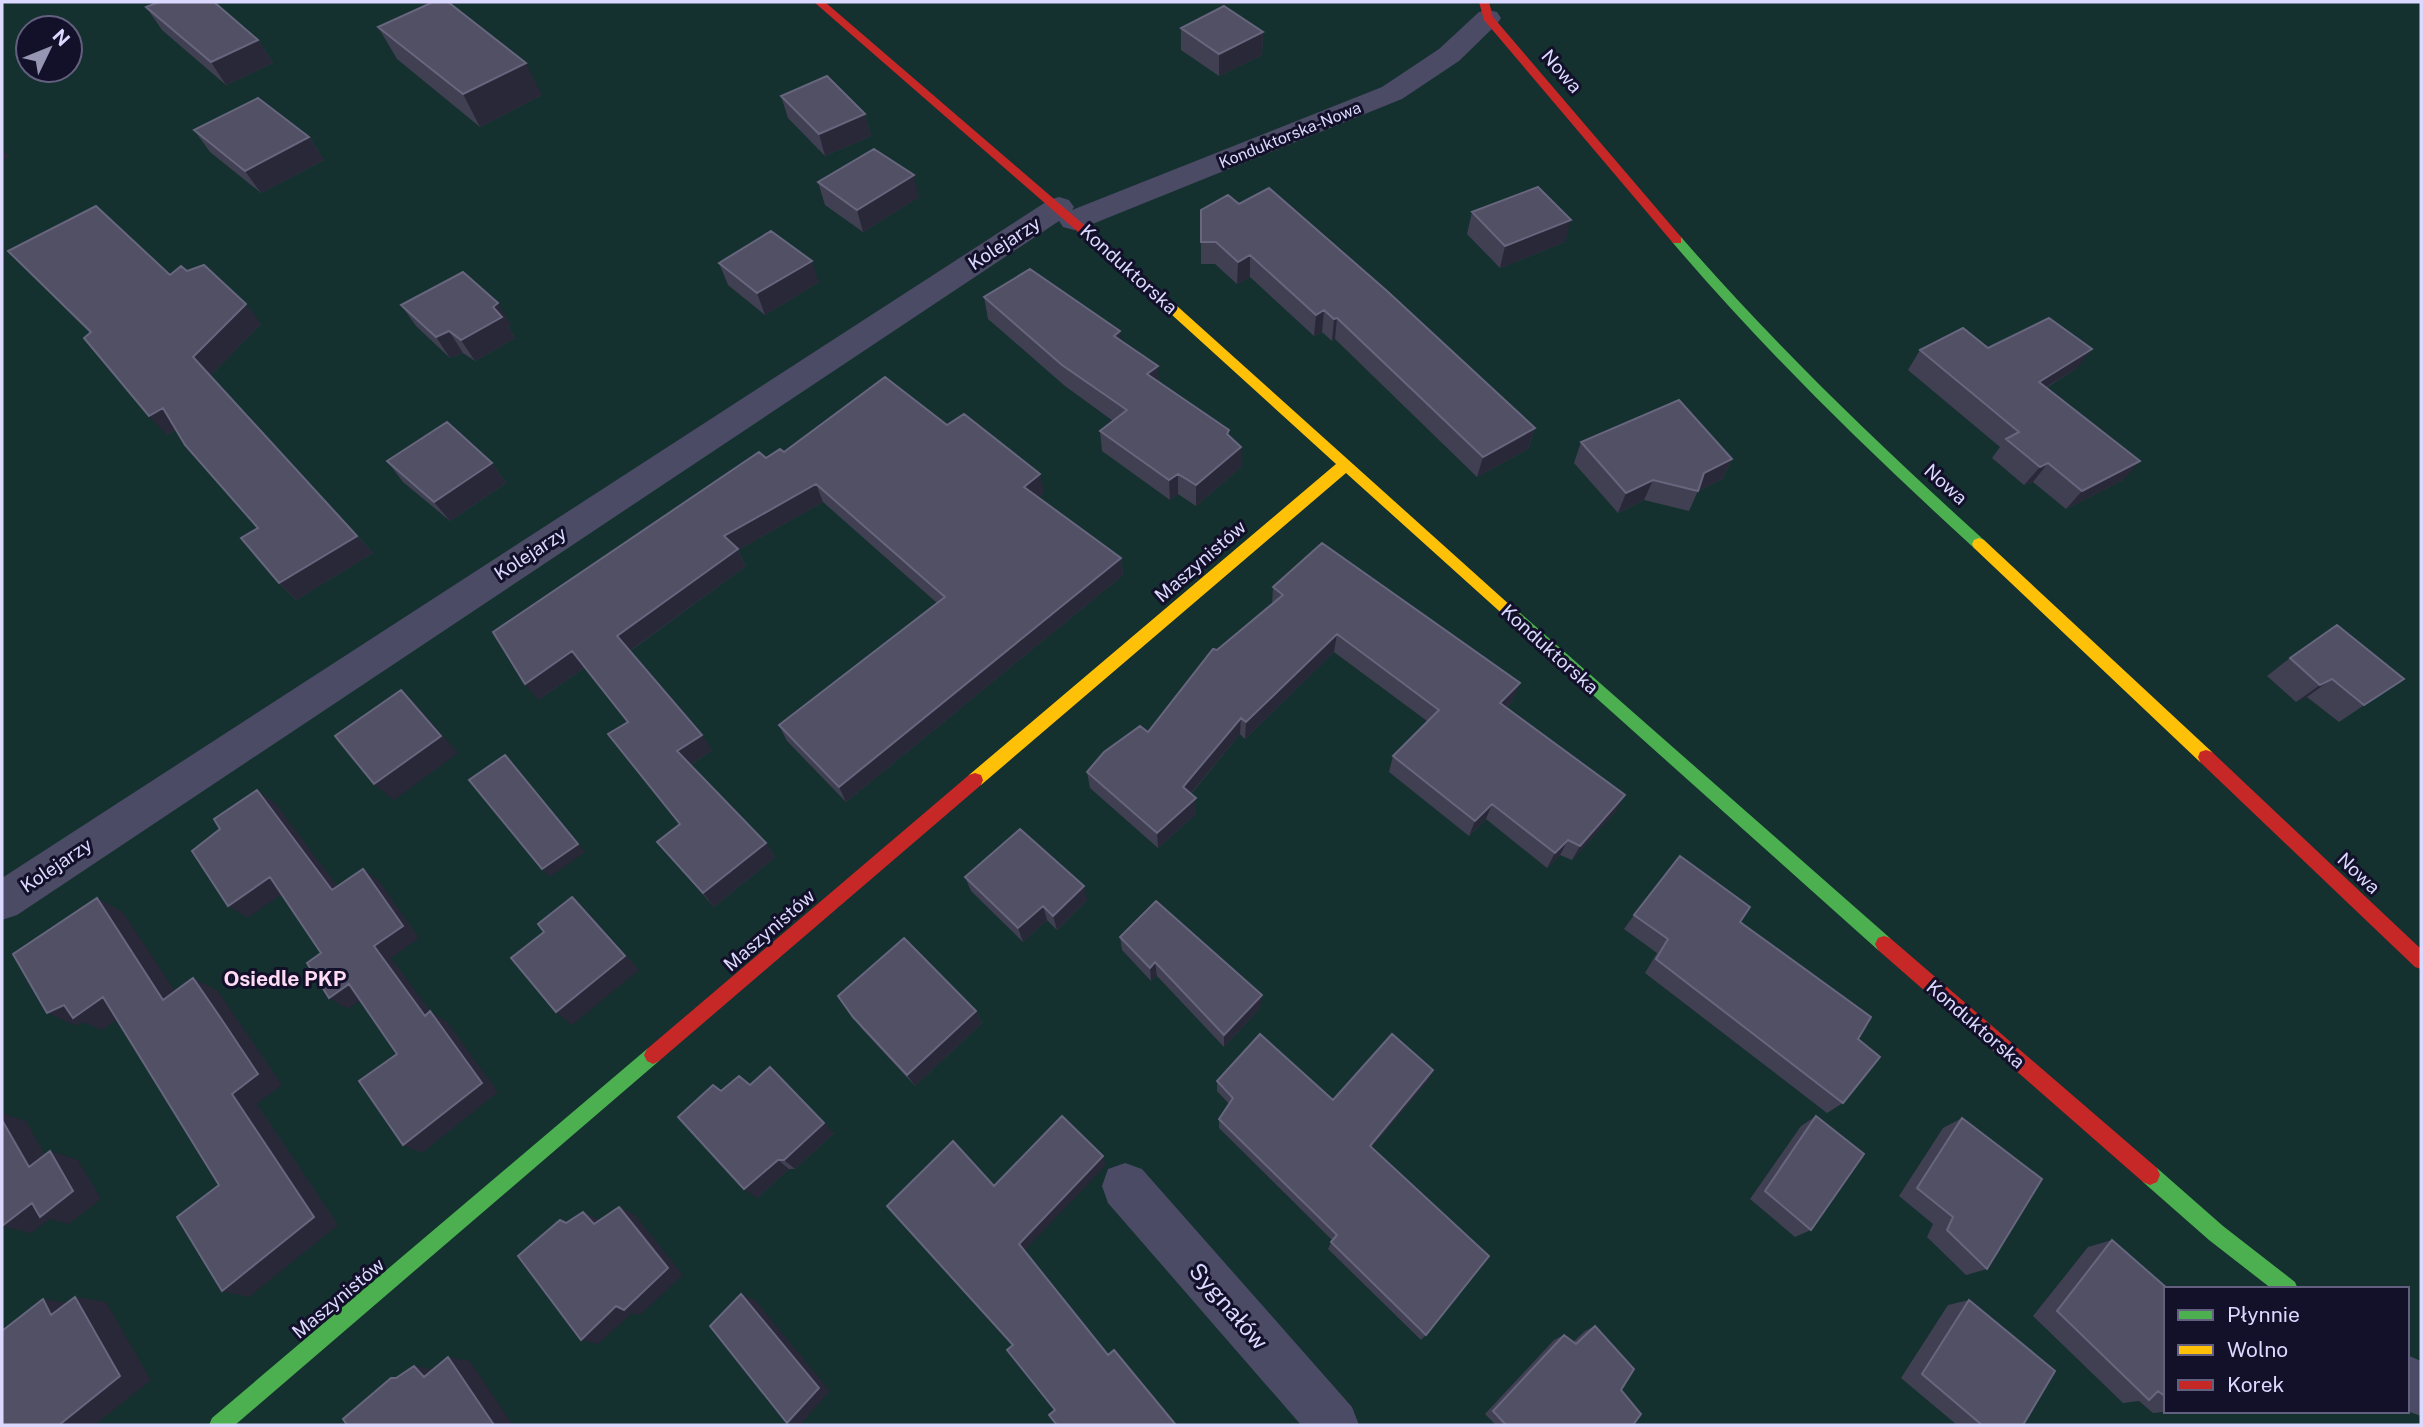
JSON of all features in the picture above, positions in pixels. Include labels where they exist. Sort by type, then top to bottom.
[{"type":"street","name":"Konduktorska","points":[[819,2],[1067,214],[1675,761],[2195,1215],[2285,1287]]},
{"type":"street","name":"Konduktorska-Nowa","points":[[1067,214],[1392,93],[1449,55],[1486,10]]},
{"type":"street","name":"Nowa","points":[[1486,10],[1710,280],[1881,455],[2011,572],[2421,961]]},
{"type":"street","name":"Kolejarzy","points":[[2,901],[1067,214]]},
{"type":"street","name":"Maszynistów","points":[[219,1425],[1345,465]]},
{"type":"street","name":"Sygnałów","points":[[1125,1186],[1334,1425]]},
{"type":"green space","points":[[2,2],[2421,2],[2421,1425],[2,1425]]},
{"type":"building","points":[[159,2],[214,2],[258,40],[211,62],[146,7]]},
{"type":"building","points":[[433,2],[448,2],[526,63],[463,94],[378,27]]},
{"type":"building","points":[[1224,6],[1263,32],[1219,54],[1181,28]]},
{"type":"building","points":[[827,76],[865,114],[819,134],[781,96]]},
{"type":"building","points":[[258,98],[309,137],[245,171],[194,130]]},
{"type":"building","points":[[874,149],[914,175],[857,210],[818,182]]},
{"type":"building","points":[[1538,187],[1571,220],[1505,246],[1472,212]]},
{"type":"building","points":[[1269,188],[1387,291],[1535,428],[1483,457],[1337,318],[1334,319],[1324,310],[1316,315],[1250,255],[1238,262],[1216,242],[1201,242],[1201,210],[1228,195],[1239,204]]},
{"type":"building","points":[[96,206],[170,275],[181,266],[187,271],[204,265],[246,304],[193,357],[357,536],[279,583],[241,538],[258,528],[185,445],[163,408],[149,416],[84,338],[91,332],[8,251]]},
{"type":"building","points":[[771,231],[812,261],[757,293],[719,263]]},
{"type":"building","points":[[1030,269],[1120,331],[1114,336],[1158,366],[1147,374],[1229,430],[1227,434],[1241,447],[1196,485],[1178,474],[1169,480],[1100,431],[1127,410],[1062,365],[984,297]]},
{"type":"building","points":[[463,272],[498,303],[493,307],[502,317],[461,340],[449,331],[436,337],[401,305]]},
{"type":"building","points":[[2049,318],[2092,349],[2039,382],[2140,461],[2082,491],[2048,463],[2040,467],[2006,439],[2019,432],[1920,350],[1963,328],[1988,348]]},
{"type":"building","points":[[885,377],[947,425],[964,414],[1040,474],[1024,487],[1121,558],[839,787],[779,725],[945,597],[816,484],[724,536],[738,549],[617,636],[702,735],[677,751],[766,843],[703,893],[657,842],[680,824],[608,734],[628,722],[572,651],[525,684],[493,632],[759,452],[766,458],[780,449],[784,452]]},
{"type":"building","points":[[1679,400],[1732,459],[1704,473],[1698,491],[1653,480],[1626,493],[1581,442]]},
{"type":"building","points":[[447,422],[492,463],[434,502],[387,461]]},
{"type":"building","points":[[1322,543],[1520,683],[1500,703],[1625,795],[1580,846],[1568,840],[1555,853],[1492,804],[1475,821],[1393,756],[1439,710],[1337,634],[1246,722],[1241,718],[1183,787],[1196,798],[1157,833],[1087,772],[1104,752],[1140,726],[1148,732],[1213,649],[1217,650],[1283,595],[1273,587]]},
{"type":"building","points":[[2337,625],[2404,679],[2364,705],[2332,679],[2320,685],[2290,658]]},
{"type":"building","points":[[401,690],[441,736],[374,784],[335,736]]},
{"type":"building","points":[[505,755],[578,844],[542,869],[469,780]]},
{"type":"building","points":[[257,790],[332,890],[363,869],[403,926],[374,946],[425,1016],[430,1011],[482,1083],[403,1145],[359,1081],[397,1054],[349,984],[329,998],[307,963],[321,953],[270,877],[228,906],[192,851],[220,829],[214,819]]},
{"type":"building","points":[[1020,829],[1084,886],[1053,916],[1043,906],[1018,928],[965,877]]},
{"type":"building","points":[[1680,856],[1750,907],[1740,922],[1871,1017],[1858,1039],[1880,1057],[1843,1103],[1656,959],[1668,939],[1634,915]]},
{"type":"building","points":[[572,897],[625,956],[556,1012],[511,958],[544,932],[538,924]]},
{"type":"building","points":[[97,898],[163,1000],[193,978],[222,1020],[258,1074],[232,1094],[314,1217],[222,1291],[177,1217],[219,1185],[103,997],[73,1018],[64,1005],[47,1013],[13,954]]},
{"type":"building","points":[[1156,901],[1262,995],[1224,1035],[1155,962],[1150,968],[1120,937]]},
{"type":"building","points":[[904,938],[976,1011],[907,1075],[853,1017],[838,996]]},
{"type":"building","points":[[1260,1034],[1333,1100],[1392,1034],[1433,1070],[1370,1146],[1489,1256],[1426,1335],[1331,1242],[1337,1235],[1219,1119],[1233,1098],[1217,1081]]},
{"type":"building","points":[[770,1067],[824,1123],[784,1160],[778,1160],[744,1189],[678,1117],[713,1085],[721,1091],[739,1076],[750,1085]]},
{"type":"building","points":[[1062,1116],[1103,1156],[1019,1244],[1108,1355],[1114,1350],[1176,1425],[1057,1425],[1049,1415],[1055,1410],[1007,1350],[1013,1345],[887,1206],[953,1141],[994,1186]]},
{"type":"building","points":[[1816,1116],[1864,1154],[1811,1230],[1765,1191]]},
{"type":"building","points":[[1962,1118],[2042,1179],[1987,1269],[1947,1230],[1953,1217],[1917,1188]]},
{"type":"building","points":[[2,1120],[29,1167],[50,1151],[73,1191],[40,1217],[32,1203],[2,1226]]},
{"type":"building","points":[[619,1207],[668,1268],[624,1310],[616,1306],[581,1340],[518,1256],[560,1220],[566,1223],[583,1212],[594,1224]]},
{"type":"building","points":[[2112,1240],[2166,1287],[2164,1396],[2158,1391],[2149,1400],[2057,1311]]},
{"type":"building","points":[[741,1294],[819,1388],[787,1423],[710,1326]]},
{"type":"building","points":[[75,1297],[120,1376],[59,1425],[2,1425],[2,1331],[43,1299],[51,1315]]},
{"type":"building","points":[[1969,1300],[2055,1371],[2023,1425],[1982,1425],[1922,1374]]},
{"type":"building","points":[[1595,1326],[1634,1369],[1621,1390],[1641,1414],[1633,1425],[1506,1425],[1493,1411],[1564,1335],[1576,1344]]},
{"type":"building","points":[[448,1357],[494,1425],[347,1425],[343,1419],[391,1378],[396,1378],[414,1366],[424,1377]]},
{"type":"traffic: fast","points":[[1677,240],[1748,320],[1822,397],[1979,544]]},
{"type":"traffic: fast","points":[[1513,615],[1884,944]]},
{"type":"traffic: fast","points":[[219,1425],[653,1055]]},
{"type":"traffic: fast","points":[[2150,1175],[2216,1233],[2285,1287]]},
{"type":"traffic: slow","points":[[1143,282],[1513,615]]},
{"type":"traffic: slow","points":[[975,780],[1345,465]]},
{"type":"traffic: slow","points":[[1979,544],[2206,757]]},
{"type":"traffic: jam","points":[[819,2],[1143,282]]},
{"type":"traffic: jam","points":[[1484,2],[1488,18],[1677,240]]},
{"type":"traffic: jam","points":[[2206,757],[2421,961]]},
{"type":"traffic: jam","points":[[653,1055],[975,780]]},
{"type":"traffic: jam","points":[[1884,944],[2150,1175]]},
{"type":"district","name":"Osiedle PKP","points":[[285,978]]}]
